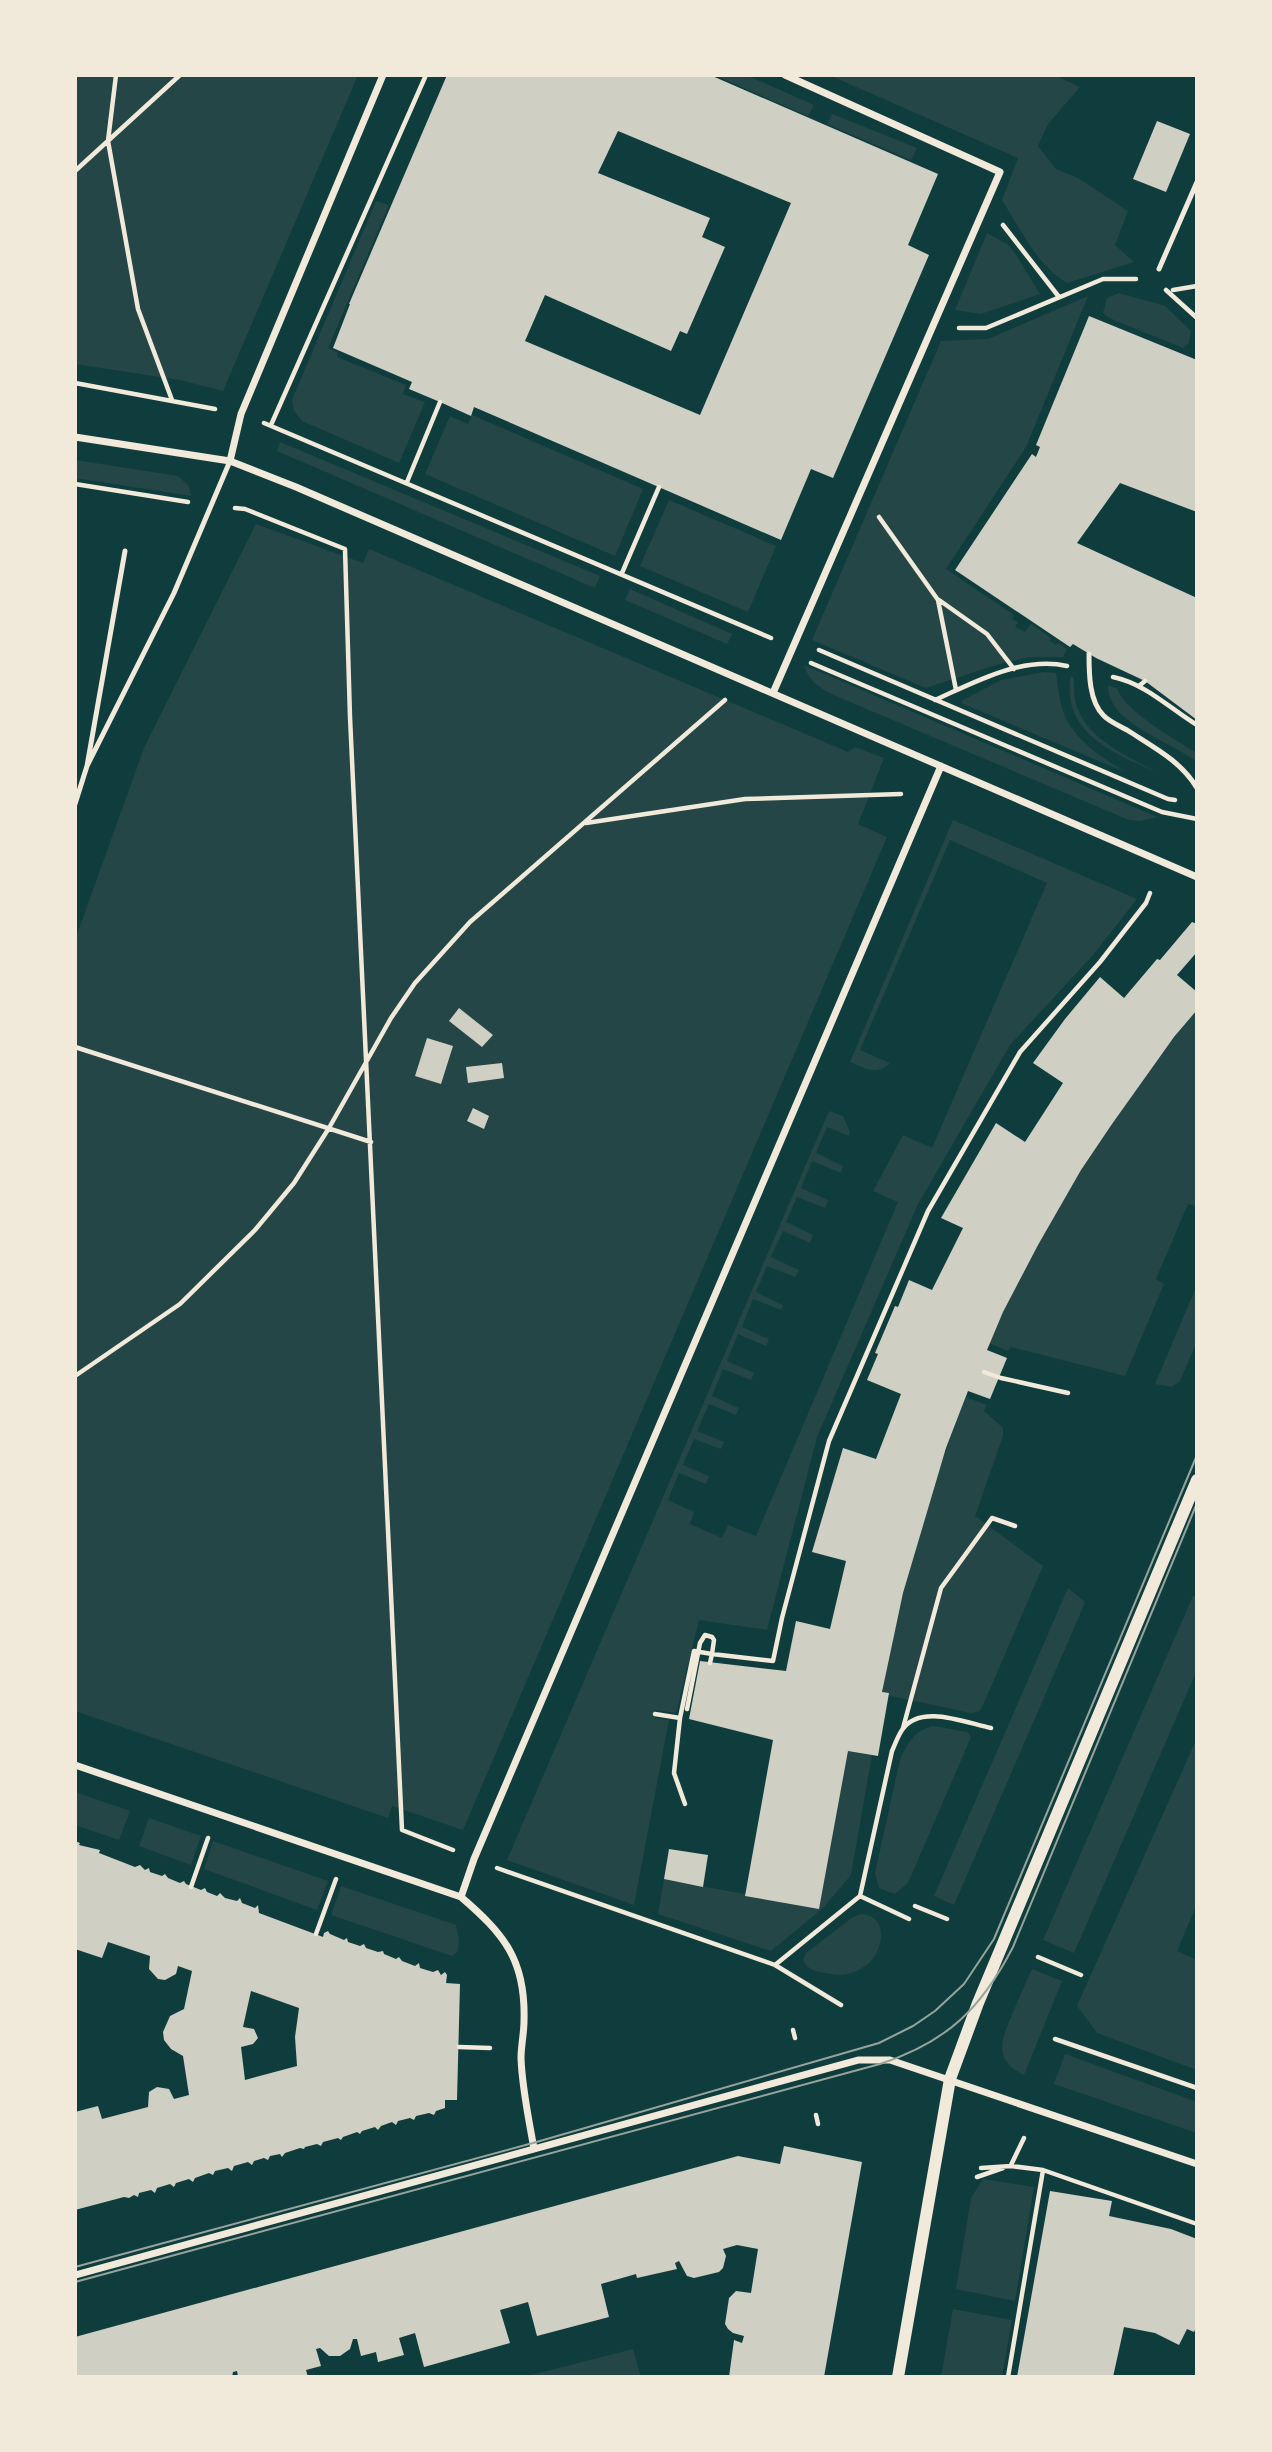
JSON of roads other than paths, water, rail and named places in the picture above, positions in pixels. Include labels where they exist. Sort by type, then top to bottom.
[{"type":"street","points":[[230,461],[240,414],[383,75]]},
{"type":"street","points":[[774,692],[1000,172],[785,75]]},
{"type":"street","points":[[75,437],[230,461],[774,692],[1197,876]]},
{"type":"street","points":[[461,1897],[474,1859],[941,766]]},
{"type":"street","points":[[898,2377],[950,2079],[978,2003],[1197,1480]]},
{"type":"street","points":[[75,1765],[461,1897],[505,1939],[523,1989],[521,2057],[534,2149]]},
{"type":"street","points":[[75,2275],[858,2060],[890,2060],[1197,2164]]},
{"type":"lane","points":[[1159,269],[1197,182]]},
{"type":"lane","points":[[87,766],[174,593],[230,461]]},
{"type":"lane","points":[[75,804],[87,766],[125,551]]},
{"type":"lane","points":[[1090,654],[1088,676],[1102,715],[1156,748],[1187,772],[1197,788]]},
{"type":"tram line","points":[[75,2267],[533,2143],[879,2043],[913,2026],[935,2011],[964,1984],[994,1939],[1197,1455]]},
{"type":"tram line","points":[[75,2282],[880,2064],[904,2055],[943,2034],[975,2005],[1013,1947],[1197,1503]]}]
